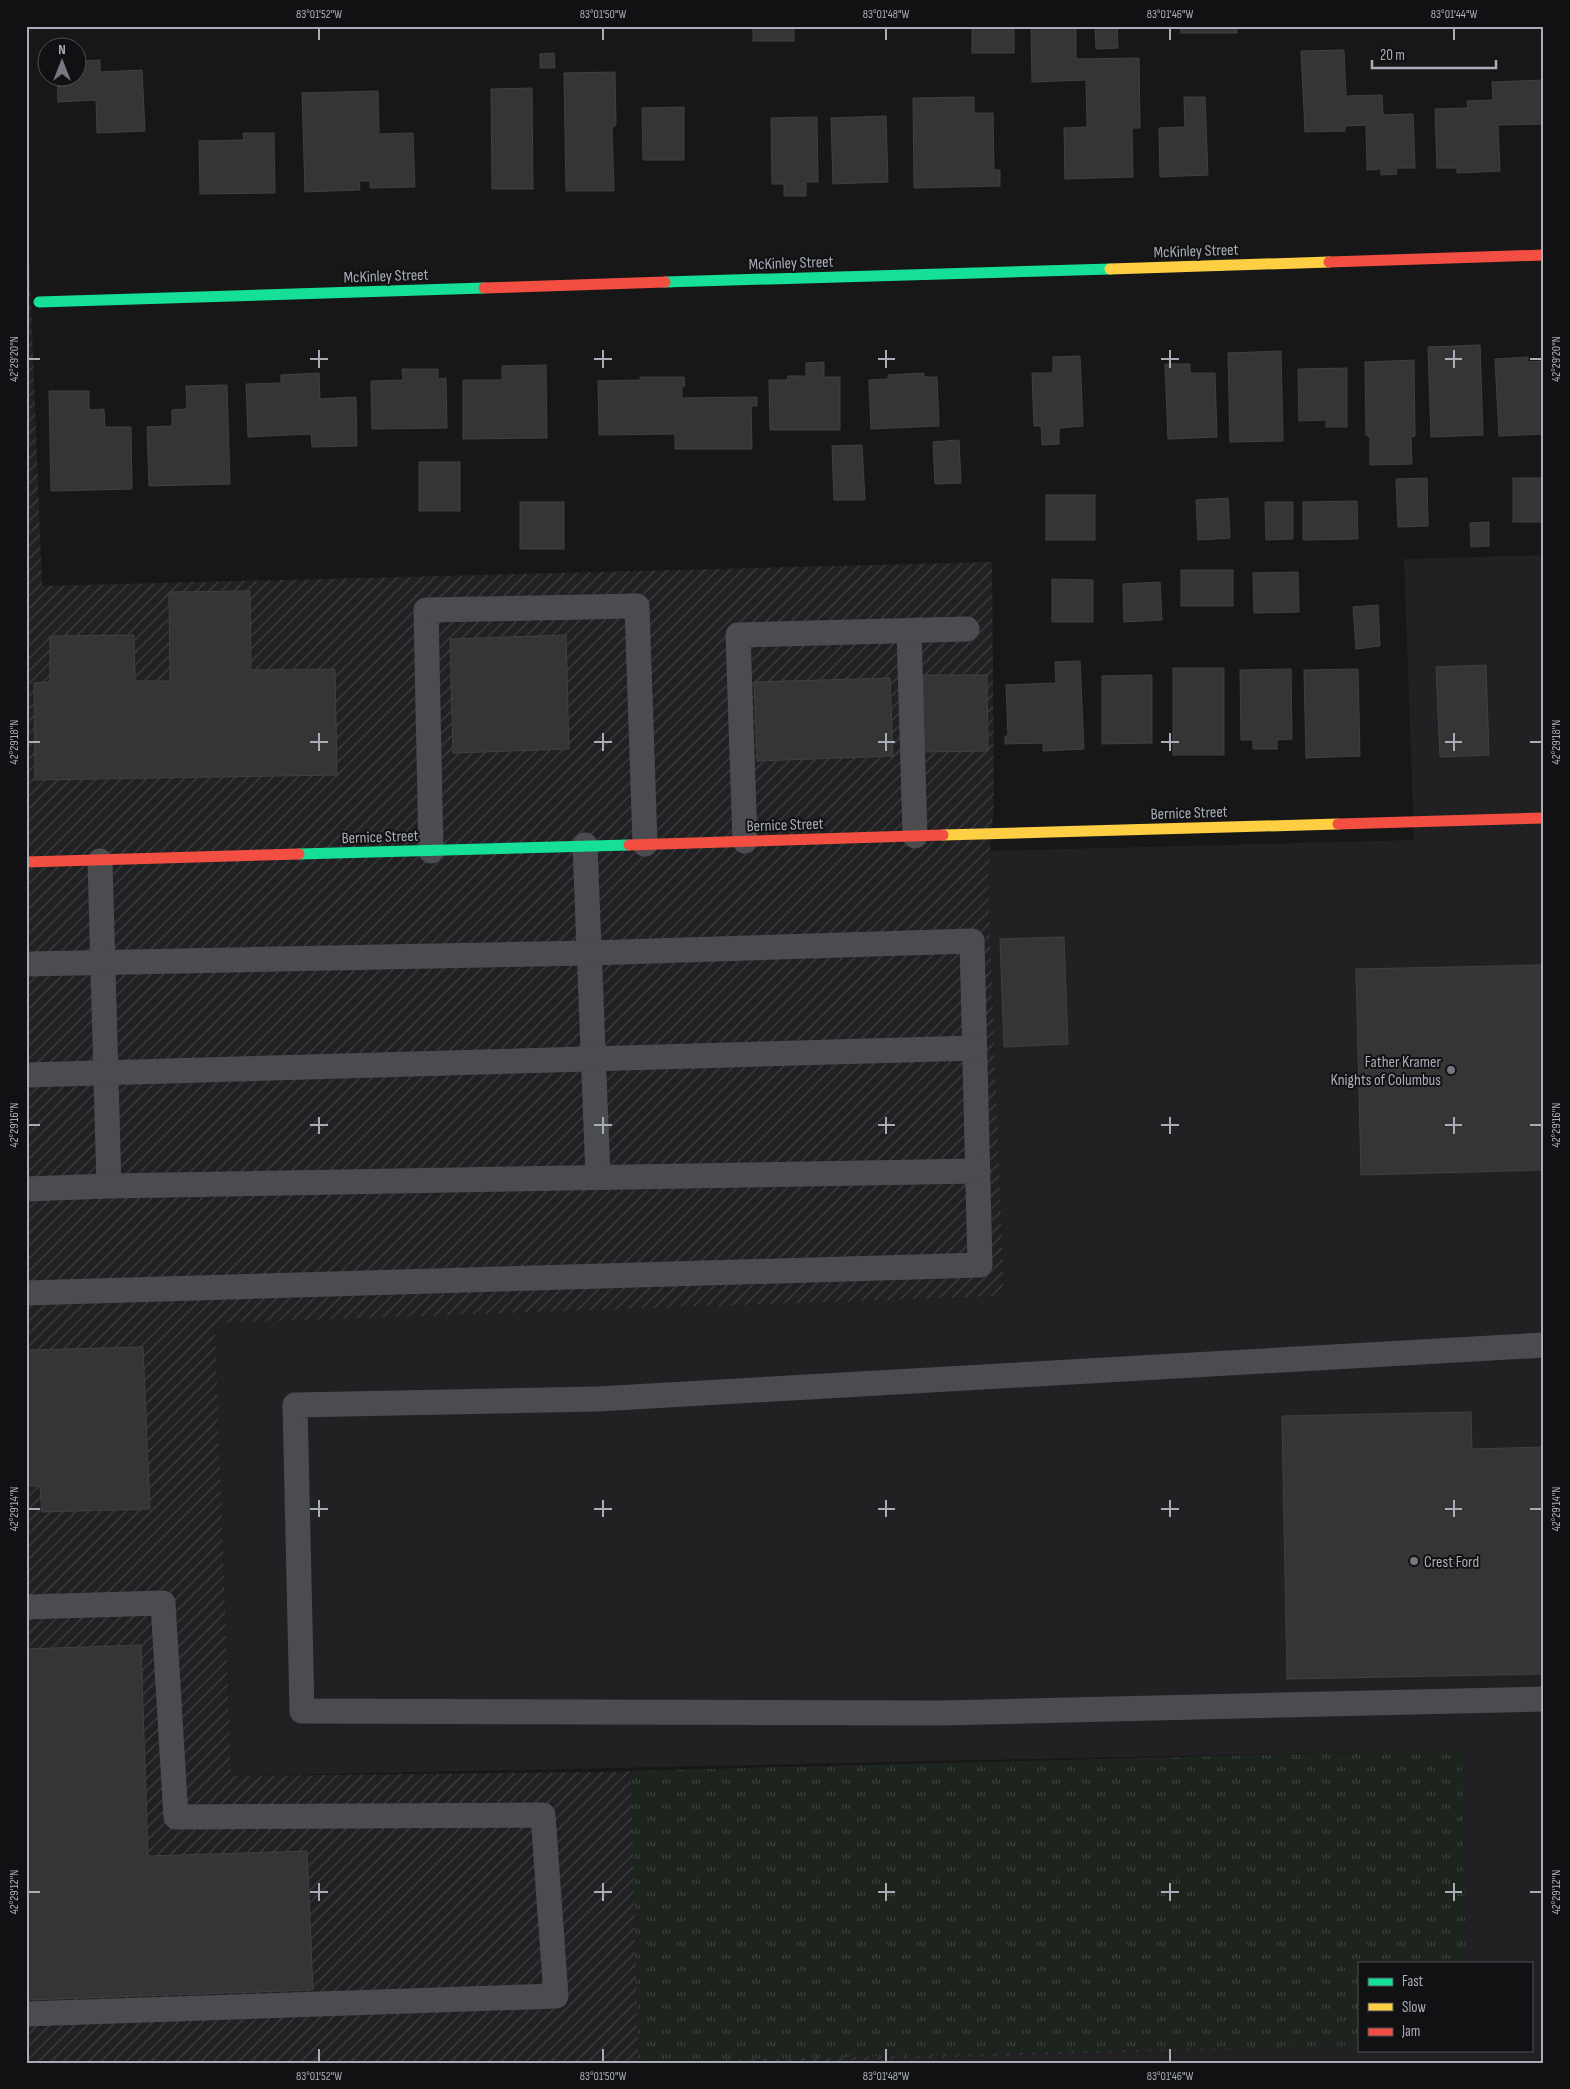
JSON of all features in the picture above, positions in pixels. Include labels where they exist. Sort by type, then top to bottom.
[{"type":"street","name":"McKinley Street","points":[[39,302],[1544,255]]},
{"type":"street","name":"Bernice Street","points":[[26,862],[1544,818]]},
{"type":"lane","points":[[431,851],[426,610],[637,606],[645,844]]},
{"type":"lane","points":[[745,841],[738,635],[967,629]]},
{"type":"lane","points":[[909,631],[916,836]]},
{"type":"lane","points":[[585,845],[598,1177]]},
{"type":"lane","points":[[100,861],[109,1186]]},
{"type":"lane","points":[[26,964],[589,954],[972,941],[980,1264],[26,1292]]},
{"type":"lane","points":[[26,1075],[974,1048]]},
{"type":"lane","points":[[26,1189],[978,1171]]},
{"type":"lane","points":[[1544,1345],[598,1399],[295,1405],[302,1711],[940,1713],[1544,1699]]},
{"type":"lane","points":[[26,1608],[163,1602],[176,1817],[543,1815],[556,1996],[26,2014]]},
{"type":"shaded area","points":[[26,177],[42,586],[992,562],[994,802],[988,878],[1004,1296],[215,1323],[231,1776],[602,1772],[1461,1750],[1466,1962],[1358,1962],[1358,2045],[762,2063],[26,2063]]},
{"type":"shaded area","points":[[1544,555],[1544,2063],[620,2063],[1358,2044],[1358,2052],[1532,2052],[1532,1962],[1463,1962],[1461,1750],[231,1776],[215,1322],[1004,1296],[988,878],[990,851],[1414,840],[1404,559]]},
{"type":"green space","points":[[1461,1750],[1466,1962],[1358,1962],[1358,2045],[638,2062],[631,1771]]},
{"type":"building","points":[[753,26],[794,26],[794,41],[753,41]]},
{"type":"building","points":[[972,26],[1014,26],[1014,53],[972,53]]},
{"type":"building","points":[[1031,26],[1076,26],[1076,59],[1139,58],[1140,128],[1132,128],[1133,177],[1065,179],[1064,128],[1087,127],[1086,80],[1032,82]]},
{"type":"building","points":[[1095,26],[1117,26],[1118,48],[1096,49]]},
{"type":"building","points":[[1181,26],[1237,26],[1237,33],[1181,33]]},
{"type":"building","points":[[1344,50],[1346,96],[1382,95],[1383,115],[1413,114],[1415,168],[1396,168],[1397,174],[1381,175],[1381,169],[1367,170],[1366,125],[1345,126],[1345,131],[1305,132],[1301,51]]},
{"type":"building","points":[[554,53],[555,68],[540,68],[540,54]]},
{"type":"building","points":[[100,60],[100,72],[142,70],[145,131],[97,133],[96,100],[58,102],[57,88],[88,88],[88,61]]},
{"type":"building","points":[[615,72],[616,125],[612,128],[614,191],[566,191],[564,73]]},
{"type":"building","points":[[1544,80],[1544,124],[1498,125],[1500,171],[1457,173],[1457,168],[1437,168],[1435,109],[1468,108],[1467,101],[1493,100],[1492,82]]},
{"type":"building","points":[[532,88],[533,189],[492,189],[491,89]]},
{"type":"building","points":[[378,91],[379,134],[413,133],[415,187],[370,188],[370,181],[359,181],[360,190],[305,192],[302,93]]},
{"type":"building","points":[[974,97],[974,113],[993,113],[994,170],[1000,170],[1000,186],[914,188],[913,98]]},
{"type":"building","points":[[1184,97],[1205,97],[1208,175],[1160,177],[1159,128],[1185,127]]},
{"type":"building","points":[[684,107],[684,160],[643,160],[642,108]]},
{"type":"building","points":[[886,116],[888,182],[833,184],[831,118]]},
{"type":"building","points":[[817,117],[818,182],[806,182],[806,196],[784,196],[784,184],[772,184],[771,118]]},
{"type":"building","points":[[243,133],[274,133],[275,193],[200,194],[199,141],[244,140]]},
{"type":"building","points":[[1480,345],[1483,435],[1431,437],[1428,347]]},
{"type":"building","points":[[1281,351],[1283,441],[1230,442],[1228,353]]},
{"type":"building","points":[[1080,356],[1083,426],[1059,428],[1059,444],[1042,445],[1041,426],[1034,426],[1032,373],[1053,373],[1053,357]]},
{"type":"building","points":[[1528,357],[1528,362],[1544,361],[1544,434],[1499,436],[1495,359]]},
{"type":"building","points":[[1414,360],[1415,436],[1411,437],[1412,464],[1370,465],[1370,437],[1366,435],[1365,362]]},
{"type":"building","points":[[824,362],[824,377],[840,377],[840,430],[770,430],[769,380],[787,380],[788,376],[806,376],[806,363]]},
{"type":"building","points":[[1165,364],[1190,364],[1190,373],[1215,373],[1217,437],[1168,439]]},
{"type":"building","points":[[546,365],[547,438],[463,439],[463,380],[502,380],[502,366]]},
{"type":"building","points":[[1347,368],[1347,427],[1326,427],[1326,420],[1299,421],[1298,369]]},
{"type":"building","points":[[402,369],[438,369],[438,379],[446,378],[447,428],[372,429],[371,381],[403,380]]},
{"type":"building","points":[[319,373],[320,399],[356,397],[357,446],[312,447],[311,434],[248,437],[246,384],[281,383],[281,375]]},
{"type":"building","points":[[924,373],[924,377],[937,377],[939,426],[871,429],[869,380],[888,379],[888,375]]},
{"type":"building","points":[[640,377],[684,377],[685,386],[682,386],[682,398],[757,397],[757,406],[751,406],[752,449],[675,449],[675,434],[599,435],[598,381],[640,380]]},
{"type":"building","points":[[227,385],[230,484],[149,486],[147,427],[172,426],[172,410],[187,409],[186,386]]},
{"type":"building","points":[[49,391],[89,391],[89,410],[104,409],[105,427],[131,427],[132,489],[51,491]]},
{"type":"building","points":[[959,440],[961,483],[935,484],[933,442]]},
{"type":"building","points":[[862,445],[865,500],[834,500],[832,446]]},
{"type":"building","points":[[419,462],[460,462],[460,511],[419,511]]},
{"type":"building","points":[[1427,478],[1428,526],[1398,527],[1396,479]]},
{"type":"building","points":[[1513,478],[1544,478],[1544,522],[1513,522]]},
{"type":"building","points":[[1046,495],[1095,495],[1095,540],[1046,540]]},
{"type":"building","points":[[1228,498],[1230,538],[1198,540],[1196,500]]},
{"type":"building","points":[[1357,501],[1358,539],[1303,540],[1303,502]]},
{"type":"building","points":[[520,502],[564,502],[564,549],[520,549]]},
{"type":"building","points":[[1265,502],[1293,502],[1293,539],[1266,540]]},
{"type":"building","points":[[1489,522],[1489,546],[1471,547],[1470,523]]},
{"type":"building","points":[[1181,570],[1233,570],[1233,606],[1181,606]]},
{"type":"building","points":[[1298,572],[1299,612],[1254,613],[1253,573]]},
{"type":"building","points":[[1052,579],[1093,580],[1093,622],[1052,622]]},
{"type":"building","points":[[1160,582],[1162,620],[1124,622],[1123,584]]},
{"type":"building","points":[[250,591],[251,670],[335,669],[337,775],[35,780],[34,683],[50,682],[50,636],[134,635],[135,681],[170,681],[169,592]]},
{"type":"building","points":[[1378,605],[1380,646],[1356,649],[1353,607]]},
{"type":"building","points":[[566,635],[569,749],[453,753],[450,639]]},
{"type":"building","points":[[1080,661],[1084,749],[1043,751],[1043,743],[1005,744],[1005,736],[1008,736],[1006,685],[1056,683],[1055,662]]},
{"type":"building","points":[[1486,665],[1489,755],[1440,757],[1436,667]]},
{"type":"building","points":[[1173,668],[1224,668],[1224,755],[1173,755]]},
{"type":"building","points":[[1291,669],[1292,739],[1277,740],[1277,749],[1253,749],[1253,740],[1241,740],[1240,670]]},
{"type":"building","points":[[1358,669],[1360,756],[1306,758],[1304,670]]},
{"type":"building","points":[[923,675],[987,675],[988,751],[923,752]]},
{"type":"building","points":[[1152,675],[1152,743],[1102,744],[1102,676]]},
{"type":"building","points":[[890,678],[893,756],[757,761],[754,682]]},
{"type":"building","points":[[1064,937],[1068,1044],[1004,1047],[1000,939]]},
{"type":"building","name":"Father Kramer Knights of Columbus","points":[[1544,965],[1544,1170],[1361,1175],[1356,969]]},
{"type":"building","points":[[143,1347],[150,1509],[42,1512],[40,1486],[26,1486],[26,1350]]},
{"type":"building","name":"Crest Ford","points":[[1471,1412],[1472,1449],[1544,1447],[1544,1674],[1287,1679],[1282,1416]]},
{"type":"building","points":[[141,1645],[148,1856],[307,1851],[313,1990],[26,2000],[26,1649]]},
{"type":"traffic: fast","points":[[665,282],[1110,269]]},
{"type":"traffic: fast","points":[[39,302],[484,288]]},
{"type":"traffic: fast","points":[[299,854],[629,845]]},
{"type":"traffic: slow","points":[[1110,269],[1329,262]]},
{"type":"traffic: slow","points":[[943,835],[1338,824]]},
{"type":"traffic: jam","points":[[1329,262],[1544,255]]},
{"type":"traffic: jam","points":[[484,288],[665,282]]},
{"type":"traffic: jam","points":[[1338,824],[1544,818]]},
{"type":"traffic: jam","points":[[629,845],[943,835]]},
{"type":"traffic: jam","points":[[26,862],[299,854]]},
{"type":"place","name":"Father Kramer Knights of Columbus","points":[[1451,1070]]},
{"type":"place","name":"Crest Ford","points":[[1414,1561]]}]
